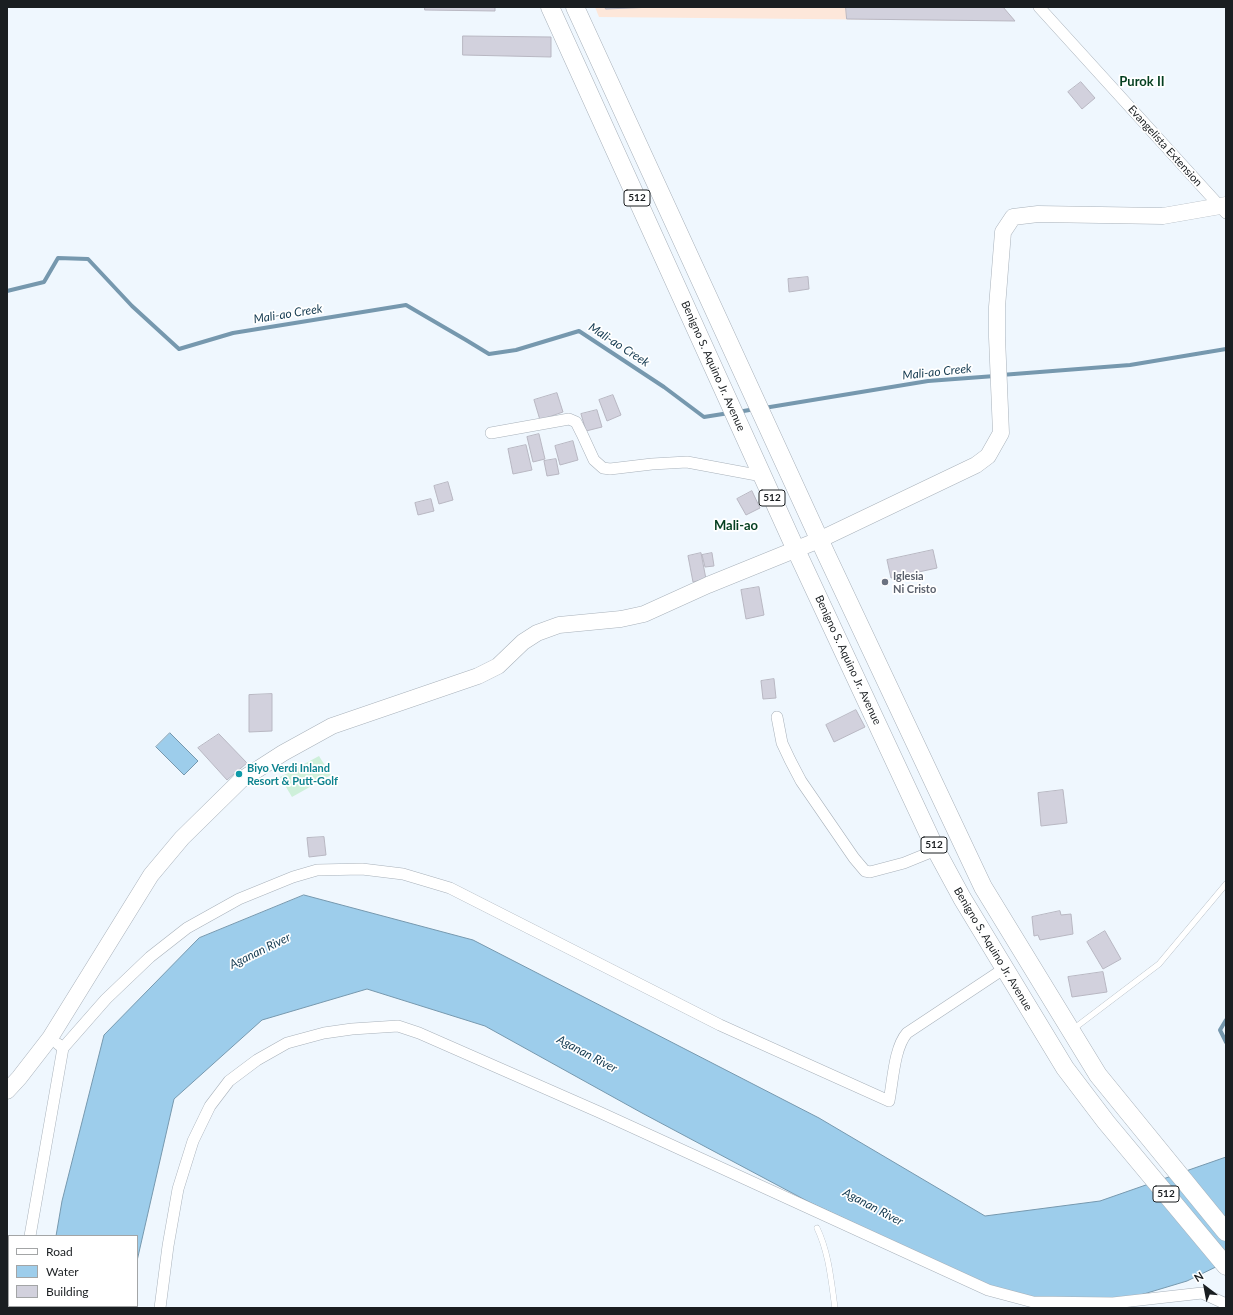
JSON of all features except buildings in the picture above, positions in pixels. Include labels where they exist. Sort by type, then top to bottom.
[{"type":"main road","name":"Benigno S. Aquino Jr. Avenue","points":[[550,7],[724,389],[762,476],[936,850],[962,898],[1065,1068],[1106,1122],[1226,1266]]},
{"type":"main road","name":"Benigno S. Aquino Jr. Avenue","points":[[575,7],[819,540],[983,887],[1098,1075],[1226,1232]]},
{"type":"street","name":"Evangelista Extension","points":[[1040,7],[1224,208]]},
{"type":"street","points":[[7,1091],[20,1078],[50,1038],[156,870],[182,838],[241,780],[282,753],[332,726],[478,676],[498,666],[523,642],[537,632],[559,625],[621,619],[644,614],[708,585],[819,540],[976,465],[988,456],[1002,433],[997,307],[1003,232],[1013,216],[1038,214],[1163,216],[1224,208]]},
{"type":"street","points":[[491,433],[569,419],[576,422],[594,460],[603,468],[610,469],[687,462],[762,476]]},
{"type":"street","points":[[777,718],[782,743],[790,760],[854,858],[865,871],[870,872],[904,863],[936,850]]},
{"type":"street","points":[[30,1235],[62,1048],[106,999],[150,957],[187,928],[239,899],[293,877],[317,870],[362,869],[403,874],[450,888],[720,1025],[889,1101],[898,1050],[902,1038],[907,1033],[1004,968]]},
{"type":"street","points":[[160,1308],[168,1246],[178,1189],[193,1142],[210,1106],[229,1081],[257,1060],[287,1043],[324,1033],[352,1029],[398,1026],[419,1033],[593,1109],[988,1290],[1033,1302],[1113,1304],[1202,1293],[1226,1304]]},
{"type":"street","points":[[50,1038],[62,1048]]},
{"type":"lane","points":[[1070,1031],[1159,964],[1226,884]]},
{"type":"lane","points":[[817,1228],[830,1266],[835,1308]]},
{"type":"shaded area","points":[[595,7],[1003,7],[1015,21],[599,17]]},
{"type":"green space","points":[[319,756],[331,775],[292,797],[280,777]]},
{"type":"water","points":[[170,733],[198,761],[184,775],[156,747]]},
{"type":"water","name":"Aganan River","points":[[304,895],[473,940],[819,1118],[985,1216],[1100,1201],[1226,1157],[1226,1262],[1187,1281],[1097,1308],[1027,1304],[809,1202],[642,1113],[485,1026],[367,989],[262,1020],[174,1099],[138,1257],[138,1235],[56,1235],[62,1201],[104,1035],[199,938]]},
{"type":"water","points":[[43,1307],[126,1307],[126,1308]]},
{"type":"waterway","name":"Mali-ao Creek","points":[[7,291],[44,282],[58,258],[88,259],[132,306],[179,349],[233,333],[406,305],[489,354],[516,350],[579,331],[664,387],[704,417],[729,413]]},
{"type":"waterway","name":"Mali-ao Creek","points":[[1001,375],[1130,365],[1226,349]]},
{"type":"waterway","name":"Mali-ao Creek","points":[[764,408],[928,381],[995,376]]},
{"type":"waterway","name":"Mali-ao Creek","points":[[738,412],[755,409]]},
{"type":"waterway","name":"Mali-ao Creek","points":[[1226,1020],[1220,1030],[1226,1042]]},
{"type":"place","name":"Iglesia Ni Cristo","points":[[885,582]]},
{"type":"place","name":"Biyo Verdi Inland Resort & Putt-Golf","points":[[239,774]]},
{"type":"district","name":"Purok II","points":[[1142,82]]},
{"type":"district","name":"Mali-ao","points":[[736,526]]}]
